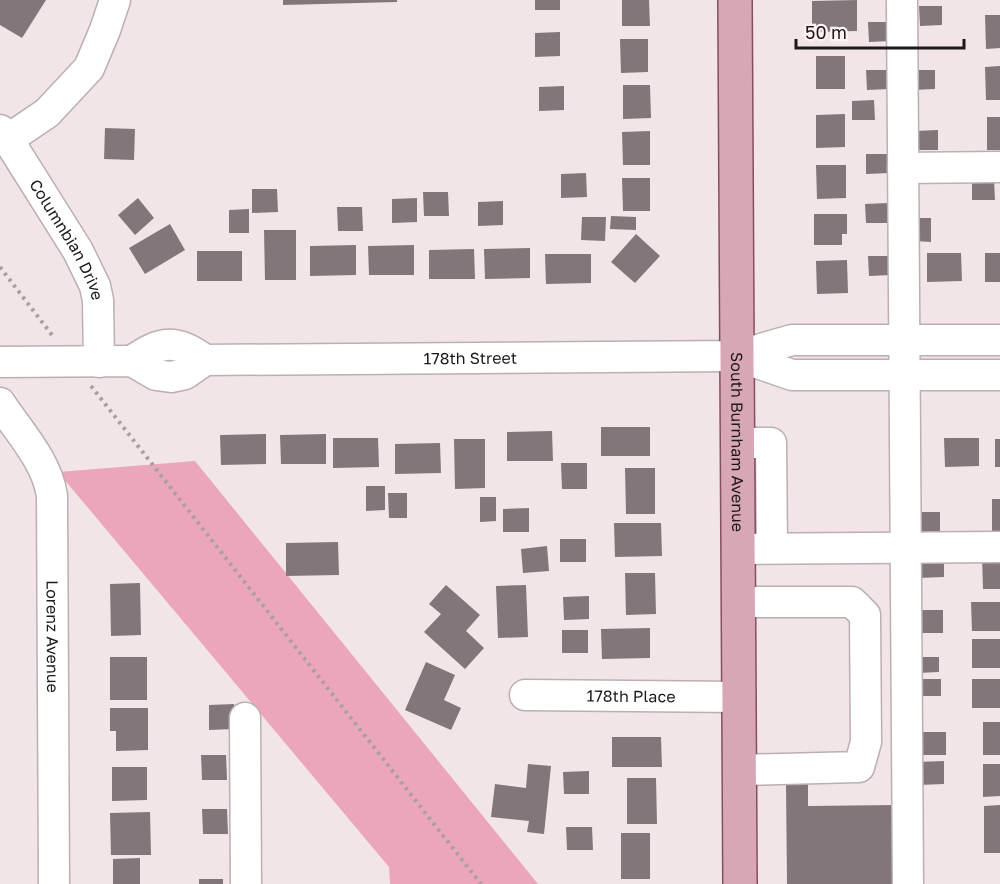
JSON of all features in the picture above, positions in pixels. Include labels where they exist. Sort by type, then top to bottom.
[{"type":"main road","name":"South Burnham Avenue","points":[[735,0],[740,884]]},
{"type":"street","points":[[4,135],[47,113],[89,68],[115,0]]},
{"type":"street","points":[[902,0],[908,884]]},
{"type":"street","name":"Columnbian Drive","points":[[4,135],[78,251],[92,279],[98,300],[94,373]]},
{"type":"street","points":[[903,168],[1000,167]]},
{"type":"street","name":"178th Street","points":[[0,362],[94,373],[132,361],[156,375],[171,377],[185,374],[205,360],[737,356],[792,340],[1000,340]]},
{"type":"street","name":"178th Street","points":[[737,356],[792,375],[1000,375]]},
{"type":"street","name":"Lorenz Avenue","points":[[0,403],[45,468],[52,496],[54,884]]},
{"type":"street","points":[[738,443],[771,443],[772,548]]},
{"type":"street","points":[[738,549],[1000,547]]},
{"type":"street","points":[[738,602],[852,602],[865,615],[866,742],[859,767],[739,770]]},
{"type":"street","name":"178th Place","points":[[525,695],[739,697]]},
{"type":"street","points":[[245,718],[246,884]]},
{"type":"path","points":[[0,267],[53,337]]},
{"type":"path","points":[[94,373],[481,884]]},
{"type":"shaded area","points":[[195,461],[538,884],[390,884],[389,867],[58,472]]},
{"type":"building","points":[[0,0],[46,0],[22,38],[0,25]]},
{"type":"building","points":[[283,0],[397,0],[397,2],[283,5]]},
{"type":"building","points":[[535,0],[560,0],[560,10],[535,10]]},
{"type":"building","points":[[622,0],[649,0],[650,26],[622,26]]},
{"type":"building","points":[[857,0],[857,31],[812,32],[812,1]]},
{"type":"building","points":[[919,6],[942,6],[942,25],[920,26]]},
{"type":"building","points":[[985,15],[1000,15],[1000,48],[986,49]]},
{"type":"building","points":[[868,22],[891,22],[891,41],[869,42]]},
{"type":"building","points":[[560,32],[560,56],[535,57],[535,33]]},
{"type":"building","points":[[620,39],[648,39],[648,72],[621,73]]},
{"type":"building","points":[[816,56],[845,56],[845,89],[816,89]]},
{"type":"building","points":[[1000,66],[1000,100],[986,100],[985,67]]},
{"type":"building","points":[[866,70],[889,70],[889,89],[867,90]]},
{"type":"building","points":[[912,70],[935,70],[935,89],[913,90]]},
{"type":"building","points":[[623,85],[650,85],[651,118],[623,119]]},
{"type":"building","points":[[564,86],[564,110],[539,111],[539,87]]},
{"type":"building","points":[[874,100],[875,120],[852,120],[852,101]]},
{"type":"building","points":[[845,114],[845,147],[816,148],[816,115]]},
{"type":"building","points":[[987,117],[1000,117],[1000,150],[987,150]]},
{"type":"building","points":[[105,128],[135,129],[134,160],[104,159]]},
{"type":"building","points":[[938,130],[938,150],[916,150],[915,131]]},
{"type":"building","points":[[650,131],[650,165],[623,165],[622,132]]},
{"type":"building","points":[[866,154],[888,154],[889,173],[866,174]]},
{"type":"building","points":[[816,165],[846,165],[846,198],[817,199]]},
{"type":"building","points":[[586,173],[587,197],[561,198],[561,174]]},
{"type":"building","points":[[622,178],[650,178],[650,211],[623,211]]},
{"type":"building","points":[[994,180],[995,200],[972,200],[972,181]]},
{"type":"building","points":[[252,189],[277,189],[278,212],[252,213]]},
{"type":"building","points":[[423,192],[448,192],[449,216],[424,216]]},
{"type":"building","points":[[138,198],[154,218],[135,235],[118,215]]},
{"type":"building","points":[[417,198],[417,222],[392,223],[392,199]]},
{"type":"building","points":[[503,201],[503,225],[478,226],[478,202]]},
{"type":"building","points":[[888,203],[888,223],[866,223],[865,204]]},
{"type":"building","points":[[337,207],[362,207],[363,231],[338,231]]},
{"type":"building","points":[[249,209],[249,233],[229,233],[229,210]]},
{"type":"building","points":[[814,214],[847,214],[847,234],[842,234],[842,245],[814,245]]},
{"type":"building","points":[[611,216],[636,217],[636,230],[610,229]]},
{"type":"building","points":[[582,217],[606,217],[605,241],[581,240]]},
{"type":"building","points":[[915,218],[931,218],[931,242],[915,241]]},
{"type":"building","points":[[170,224],[185,250],[145,274],[129,248]]},
{"type":"building","points":[[264,230],[296,230],[296,280],[265,280]]},
{"type":"building","points":[[636,234],[660,256],[635,283],[611,262]]},
{"type":"building","points":[[356,245],[356,275],[310,276],[310,246]]},
{"type":"building","points":[[414,245],[414,275],[369,275],[368,246]]},
{"type":"building","points":[[530,248],[530,278],[485,279],[484,249]]},
{"type":"building","points":[[474,249],[475,279],[429,279],[429,250]]},
{"type":"building","points":[[197,251],[242,251],[242,281],[197,281]]},
{"type":"building","points":[[927,253],[961,253],[962,281],[927,282]]},
{"type":"building","points":[[985,253],[1000,253],[1000,282],[985,282]]},
{"type":"building","points":[[545,254],[591,254],[591,283],[546,284]]},
{"type":"building","points":[[868,256],[891,256],[891,275],[869,276]]},
{"type":"building","points":[[847,260],[848,293],[817,294],[816,261]]},
{"type":"building","points":[[601,427],[650,427],[650,456],[601,456]]},
{"type":"building","points":[[552,431],[553,461],[507,461],[507,432]]},
{"type":"building","points":[[266,434],[266,464],[221,465],[220,435]]},
{"type":"building","points":[[326,434],[326,464],[281,464],[280,435]]},
{"type":"building","points":[[333,438],[378,438],[379,467],[333,468]]},
{"type":"building","points":[[944,438],[979,438],[979,466],[945,467]]},
{"type":"building","points":[[454,439],[485,439],[485,488],[455,489]]},
{"type":"building","points":[[995,439],[1000,439],[1000,467],[995,467]]},
{"type":"building","points":[[440,443],[441,473],[395,474],[395,444]]},
{"type":"building","points":[[561,463],[587,463],[587,489],[562,489]]},
{"type":"building","points":[[625,468],[655,468],[655,514],[626,514]]},
{"type":"building","points":[[366,486],[385,486],[385,510],[366,511]]},
{"type":"building","points":[[388,493],[407,493],[407,518],[389,518]]},
{"type":"building","points":[[480,497],[496,497],[496,521],[480,522]]},
{"type":"building","points":[[992,499],[1000,499],[1000,535],[992,535]]},
{"type":"building","points":[[529,508],[529,532],[503,532],[503,509]]},
{"type":"building","points":[[914,512],[940,512],[940,536],[914,536]]},
{"type":"building","points":[[614,523],[661,523],[662,556],[615,557]]},
{"type":"building","points":[[560,539],[586,539],[586,562],[560,562]]},
{"type":"building","points":[[338,542],[339,575],[286,576],[286,543]]},
{"type":"building","points":[[547,546],[549,571],[523,573],[521,549]]},
{"type":"building","points":[[918,555],[944,555],[944,577],[919,578]]},
{"type":"building","points":[[982,556],[1000,556],[1000,589],[983,589]]},
{"type":"building","points":[[625,573],[655,573],[656,614],[626,615]]},
{"type":"building","points":[[140,583],[141,635],[111,636],[110,584]]},
{"type":"building","points":[[446,585],[480,615],[466,631],[484,648],[465,669],[424,632],[441,614],[429,604]]},
{"type":"building","points":[[526,585],[528,637],[498,638],[496,586]]},
{"type":"building","points":[[589,596],[589,619],[564,620],[563,597]]},
{"type":"building","points":[[971,602],[1000,602],[1000,631],[972,631]]},
{"type":"building","points":[[917,610],[943,610],[943,633],[917,633]]},
{"type":"building","points":[[650,628],[650,658],[602,659],[601,629]]},
{"type":"building","points":[[562,630],[588,630],[588,653],[562,653]]},
{"type":"building","points":[[972,639],[1000,639],[1000,668],[972,668]]},
{"type":"building","points":[[110,657],[147,657],[147,700],[110,700]]},
{"type":"building","points":[[917,657],[939,657],[939,672],[917,673]]},
{"type":"building","points":[[426,662],[455,675],[444,700],[461,708],[451,730],[405,710]]},
{"type":"building","points":[[916,679],[941,679],[941,696],[916,696]]},
{"type":"building","points":[[972,679],[1000,679],[1000,708],[972,708]]},
{"type":"building","points":[[234,704],[234,729],[209,730],[209,705]]},
{"type":"building","points":[[110,708],[148,708],[148,750],[116,751],[116,731],[110,731]]},
{"type":"building","points":[[983,722],[1000,722],[1000,755],[983,755]]},
{"type":"building","points":[[920,732],[946,732],[946,755],[920,755]]},
{"type":"building","points":[[612,737],[661,737],[662,767],[612,767]]},
{"type":"building","points":[[201,755],[226,755],[227,780],[202,780]]},
{"type":"building","points":[[944,761],[944,784],[918,785],[918,762]]},
{"type":"building","points":[[528,764],[551,766],[544,834],[527,832],[529,821],[491,817],[495,784],[526,788]]},
{"type":"building","points":[[983,764],[1000,764],[1000,796],[983,797]]},
{"type":"building","points":[[112,767],[147,767],[147,800],[112,801]]},
{"type":"building","points":[[589,771],[589,794],[564,794],[563,772]]},
{"type":"building","points":[[627,778],[656,778],[657,824],[627,824]]},
{"type":"building","points":[[786,784],[808,784],[808,806],[895,805],[896,884],[787,884]]},
{"type":"building","points":[[1000,805],[1000,853],[984,853],[984,806]]},
{"type":"building","points":[[202,809],[227,809],[228,834],[203,834]]},
{"type":"building","points":[[150,812],[151,855],[111,855],[110,813]]},
{"type":"building","points":[[566,827],[592,827],[593,850],[567,850]]},
{"type":"building","points":[[621,833],[650,833],[650,879],[621,879]]},
{"type":"building","points":[[140,858],[140,884],[113,884],[113,859]]},
{"type":"building","points":[[199,879],[223,879],[223,884],[199,884]]}]
